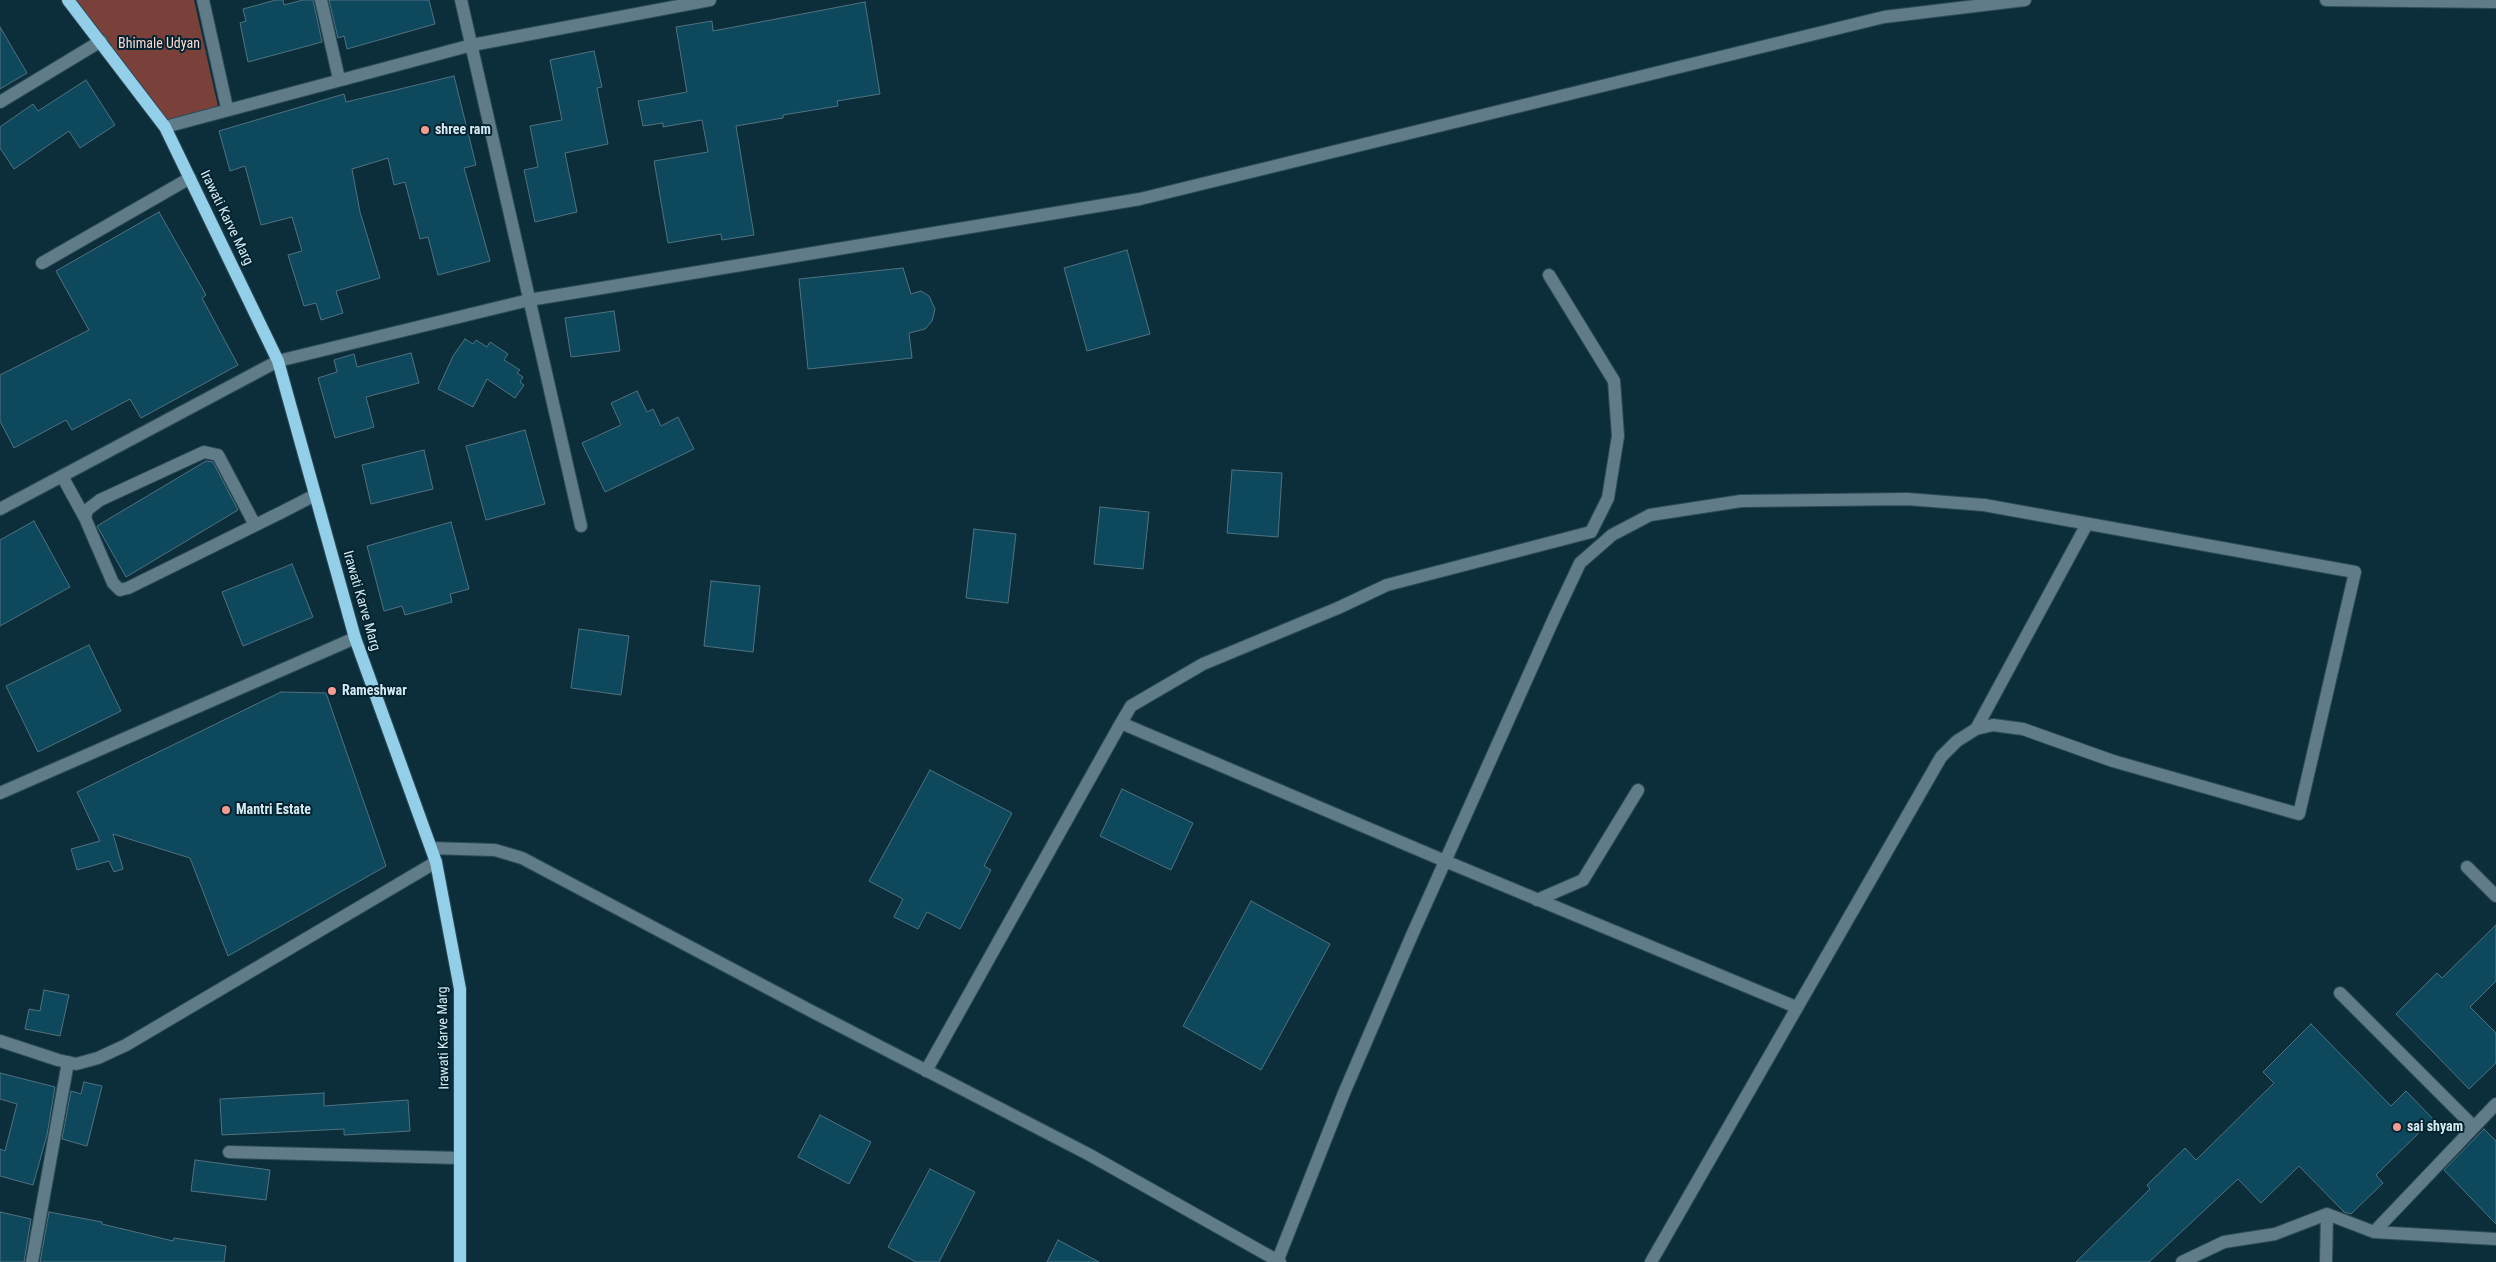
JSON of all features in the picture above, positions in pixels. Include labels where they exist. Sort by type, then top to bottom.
[{"type":"main road","name":"Irawati Karve Marg","points":[[68,0],[166,127],[278,361],[355,638],[436,862],[460,989],[460,1262]]},
{"type":"street","points":[[203,0],[227,108]]},
{"type":"street","points":[[321,0],[339,79]]},
{"type":"street","points":[[461,0],[581,526]]},
{"type":"street","points":[[166,127],[227,108],[472,45],[710,0]]},
{"type":"street","points":[[0,509],[278,361],[528,300],[1140,199],[1884,17],[2025,0]]},
{"type":"street","points":[[2326,0],[2496,2]]},
{"type":"street","points":[[0,102],[101,41]]},
{"type":"street","points":[[42,263],[190,178]]},
{"type":"street","points":[[926,1071],[1131,706],[1203,664],[1338,608],[1387,585],[1591,532],[1608,498],[1618,436],[1614,381],[1549,275]]},
{"type":"street","points":[[85,518],[87,510],[100,500],[204,452],[218,455],[255,525]]},
{"type":"street","points":[[62,476],[85,518],[113,583],[120,590],[128,588],[315,495]]},
{"type":"street","points":[[431,848],[495,850],[522,858],[926,1071],[1088,1154],[1278,1262],[1344,1093],[1445,861],[1580,564],[1612,535],[1650,515],[1741,501],[1907,499],[1984,505],[2354,572],[2299,814],[2113,761],[2023,729],[1993,725],[1976,729],[1957,741],[1941,757],[1651,1262]]},
{"type":"street","points":[[1976,729],[2087,524]]},
{"type":"street","points":[[0,793],[355,638]]},
{"type":"street","points":[[1121,723],[1537,900],[1796,1007]]},
{"type":"street","points":[[1537,900],[1584,880],[1638,790]]},
{"type":"street","points":[[0,1042],[76,1064],[98,1058],[126,1045],[436,862]]},
{"type":"street","points":[[2467,867],[2496,896]]},
{"type":"street","points":[[2340,993],[2474,1127]]},
{"type":"street","points":[[32,1262],[68,1062]]},
{"type":"street","points":[[2374,1232],[2496,1104]]},
{"type":"street","points":[[230,1152],[460,1158]]},
{"type":"street","points":[[2326,1262],[2327,1214]]},
{"type":"street","points":[[2182,1262],[2224,1242],[2275,1234],[2327,1214],[2374,1232],[2496,1240]]},
{"type":"green space","name":"Bhimale Udyan","points":[[65,0],[194,0],[219,111],[172,125]]},
{"type":"building","points":[[276,0],[283,0],[284,5],[303,0],[313,0],[322,42],[248,62],[240,23],[246,21],[243,9]]},
{"type":"building","points":[[329,0],[429,0],[435,24],[347,49],[344,36],[338,38]]},
{"type":"building","points":[[865,2],[880,94],[837,101],[838,106],[783,115],[783,118],[736,126],[754,235],[722,240],[721,234],[668,243],[654,161],[708,152],[702,120],[663,127],[663,123],[643,126],[638,101],[687,92],[676,27],[712,21],[713,31]]},
{"type":"building","points":[[0,27],[27,73],[0,89]]},
{"type":"building","points":[[594,51],[602,87],[597,88],[608,144],[565,153],[577,212],[535,222],[524,170],[538,167],[530,126],[562,120],[550,60]]},
{"type":"building","points":[[454,76],[476,165],[464,168],[490,261],[438,275],[428,237],[420,239],[405,182],[394,185],[388,158],[352,169],[360,212],[380,278],[336,291],[343,313],[321,320],[316,303],[304,306],[288,255],[302,251],[292,217],[261,225],[245,166],[230,171],[219,131],[344,94],[346,102]]},
{"type":"building","points":[[86,80],[115,125],[80,148],[69,131],[14,169],[0,148],[0,127],[33,104],[38,111]]},
{"type":"building","points":[[159,212],[206,295],[202,298],[238,365],[141,418],[130,399],[72,430],[66,420],[14,448],[0,421],[0,375],[89,330],[56,271]]},
{"type":"building","points":[[1127,250],[1150,334],[1087,351],[1064,268]]},
{"type":"building","points":[[903,268],[911,294],[921,291],[929,296],[935,309],[932,321],[925,329],[909,333],[912,358],[808,369],[799,279]]},
{"type":"building","points":[[614,311],[620,351],[571,357],[565,318]]},
{"type":"building","points":[[465,339],[473,344],[476,340],[487,347],[490,342],[508,354],[504,360],[520,370],[517,373],[523,377],[520,382],[524,385],[515,398],[487,379],[473,407],[438,389],[453,356]]},
{"type":"building","points":[[411,353],[419,383],[366,397],[374,427],[335,438],[318,378],[337,372],[334,360],[354,354],[357,367]]},
{"type":"building","points":[[637,391],[647,412],[653,409],[661,426],[678,417],[694,449],[605,492],[582,443],[621,425],[611,403]]},
{"type":"building","points":[[525,430],[545,504],[486,520],[466,446]]},
{"type":"building","points":[[424,450],[433,489],[371,504],[362,465]]},
{"type":"building","points":[[206,461],[213,462],[238,510],[126,577],[97,526]]},
{"type":"building","points":[[1232,470],[1282,473],[1278,537],[1227,533]]},
{"type":"building","points":[[1100,507],[1149,512],[1143,569],[1094,564]]},
{"type":"building","points":[[34,521],[70,587],[0,626],[0,540]]},
{"type":"building","points":[[451,522],[469,589],[450,594],[452,602],[405,615],[402,606],[384,611],[367,546]]},
{"type":"building","points":[[974,529],[1016,534],[1008,603],[966,598]]},
{"type":"building","points":[[292,564],[313,617],[243,646],[222,592]]},
{"type":"building","points":[[711,581],[760,586],[753,652],[704,646]]},
{"type":"building","points":[[579,629],[629,636],[621,695],[571,688]]},
{"type":"building","points":[[89,645],[121,711],[38,752],[6,686]]},
{"type":"building","name":"Mantri Estate","points":[[281,692],[326,693],[386,866],[228,956],[190,858],[113,834],[123,869],[114,872],[109,861],[77,870],[71,849],[100,841],[77,792]]},
{"type":"building","points":[[930,770],[1012,813],[984,866],[991,870],[960,929],[927,912],[918,929],[894,917],[903,899],[869,881]]},
{"type":"building","points":[[1122,789],[1193,823],[1171,870],[1100,836]]},
{"type":"building","points":[[1251,901],[1330,944],[1261,1070],[1183,1026]]},
{"type":"building","points":[[2496,925],[2496,981],[2470,1007],[2496,1033],[2496,1063],[2469,1089],[2396,1014],[2437,973],[2442,978]]},
{"type":"building","points":[[44,990],[69,995],[60,1036],[25,1029],[29,1009],[40,1011]]},
{"type":"building","points":[[2311,1024],[2391,1106],[2406,1091],[2433,1119],[2376,1175],[2383,1183],[2351,1214],[2344,1212],[2299,1166],[2261,1203],[2238,1179],[2149,1262],[2076,1262],[2150,1189],[2147,1185],[2185,1148],[2196,1160],[2274,1083],[2263,1072]]},
{"type":"building","points":[[0,1073],[55,1087],[47,1135],[33,1185],[0,1176],[0,1149],[5,1151],[17,1104],[0,1099]]},
{"type":"building","points":[[84,1082],[102,1086],[87,1146],[62,1139],[71,1091],[81,1094]]},
{"type":"building","points":[[324,1093],[324,1106],[408,1100],[410,1131],[344,1135],[344,1129],[222,1135],[220,1099]]},
{"type":"building","points":[[820,1115],[871,1142],[849,1184],[798,1157]]},
{"type":"building","points":[[2484,1129],[2496,1141],[2496,1224],[2444,1170]]},
{"type":"building","points":[[195,1160],[270,1170],[266,1200],[191,1191]]},
{"type":"building","points":[[930,1169],[975,1192],[939,1262],[916,1262],[888,1247]]},
{"type":"building","points":[[0,1212],[31,1219],[24,1262],[0,1262]]},
{"type":"building","points":[[49,1212],[102,1222],[102,1224],[173,1241],[174,1238],[226,1246],[224,1262],[40,1262]]},
{"type":"building","points":[[1058,1240],[1099,1262],[1047,1262]]},
{"type":"place","name":"shree ram","points":[[425,130]]},
{"type":"place","name":"Rameshwar","points":[[332,691]]},
{"type":"place","name":"Mantri Estate","points":[[226,810]]},
{"type":"place","name":"sai shyam","points":[[2397,1127]]}]
